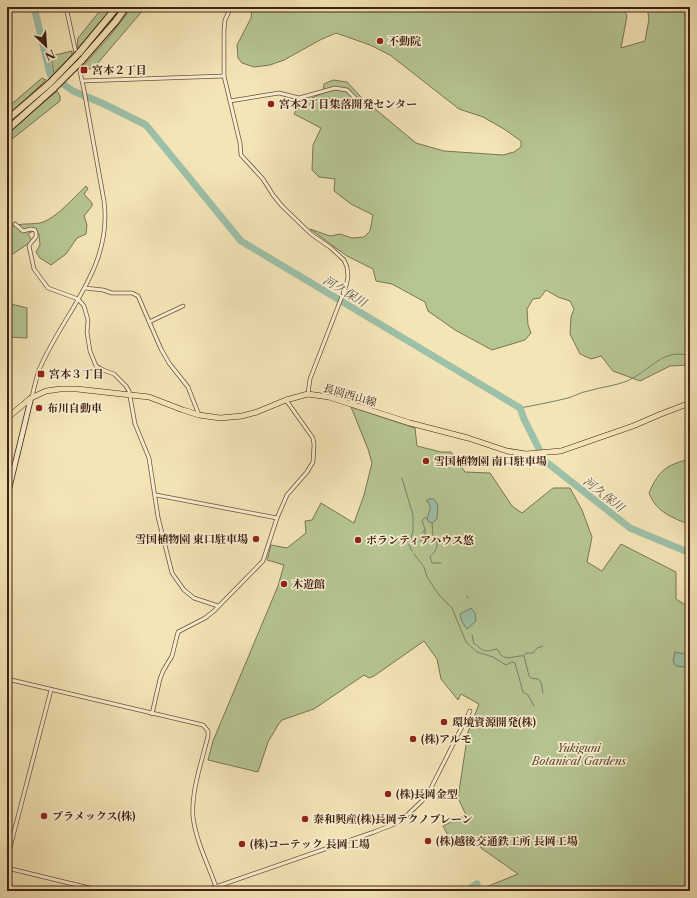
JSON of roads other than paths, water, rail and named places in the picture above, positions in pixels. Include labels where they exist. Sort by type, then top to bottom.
[{"type":"highway","points":[[7,130],[52,85],[117,7]]},
{"type":"highway","points":[[7,120],[81,61],[116,21],[126,7]]},
{"type":"main road","name":"長岡西山線","points":[[7,418],[31,398],[46,391],[60,389],[77,389],[149,397],[199,415],[220,418],[242,416],[286,400],[308,394],[329,397],[410,423],[468,438],[507,451],[536,454],[561,451],[632,426],[690,403]]},
{"type":"main road","points":[[7,497],[31,398]]},
{"type":"street","points":[[31,398],[42,365],[97,264],[105,218],[104,201],[82,81],[66,7]]},
{"type":"street","points":[[230,7],[225,20],[224,30],[224,76],[240,143],[241,155],[263,179],[272,195],[282,206],[311,234],[340,255],[347,267],[348,277],[346,286],[310,379],[308,394]]},
{"type":"street","points":[[82,81],[224,76]]},
{"type":"street","points":[[230,101],[279,93],[299,98],[335,88],[347,90],[356,98]]},
{"type":"street","points":[[15,224],[23,231],[31,229],[35,230],[35,239],[29,246],[32,263],[36,274],[48,288],[78,299],[86,310],[90,352],[96,366],[114,374],[126,386],[135,424],[149,458],[156,495],[158,517],[172,573],[184,590],[194,598],[218,606]]},
{"type":"street","points":[[85,288],[112,293],[135,294],[138,296],[158,342],[170,363],[188,387],[199,415]]},
{"type":"street","points":[[149,322],[183,306]]},
{"type":"street","points":[[152,714],[160,679],[172,656],[178,632],[205,618],[263,561],[277,518],[287,495],[307,472],[313,462],[313,438],[286,400]]},
{"type":"street","points":[[156,495],[277,518]]},
{"type":"street","points":[[7,679],[203,725],[208,731],[206,747],[195,791],[193,816],[197,834],[216,887]]},
{"type":"street","points":[[7,859],[51,690]]},
{"type":"street","points":[[204,891],[374,832],[392,825],[404,818],[414,810],[430,790],[470,711]]},
{"type":"street","points":[[7,868],[102,891]]},
{"type":"waterway","name":"河久保川","points":[[34,7],[50,74],[73,91],[104,104],[146,125],[241,241],[520,408],[545,461],[630,528],[690,553]]},
{"type":"waterway","points":[[520,408],[568,398],[585,392],[622,383],[635,377],[664,357],[680,354],[690,356]]},
{"type":"waterway","points":[[402,478],[413,515],[413,531],[409,545],[412,551]]},
{"type":"waterway","points":[[422,533],[425,529],[422,521],[424,518],[427,518]]},
{"type":"waterway","points":[[432,523],[433,536],[437,541],[437,547],[430,557],[432,563],[441,563]]},
{"type":"waterway","points":[[420,541],[425,538],[425,529]]},
{"type":"waterway","points":[[414,554],[424,567],[427,577],[439,595],[452,608],[466,642],[477,652],[493,657],[506,665],[512,662],[515,663],[523,692],[528,695],[534,706]]},
{"type":"waterway","points":[[472,635],[474,644],[485,651],[497,649],[501,655],[506,658],[524,656],[529,676],[531,678],[538,679],[541,682],[543,693]]},
{"type":"waterway","points":[[524,655],[527,653],[533,653],[537,648],[543,646]]},
{"type":"waterway","points":[[466,891],[477,884]]},
{"type":"place","name":"不動院","points":[[380,41]]},
{"type":"place","name":"宮本２丁目","points":[[84,70]]},
{"type":"place","name":"宮本2丁目集落開発センター","points":[[271,104]]},
{"type":"place","name":"宮本３丁目","points":[[41,374]]},
{"type":"place","name":"布川自動車","points":[[39,408]]},
{"type":"place","name":"雪国植物園 南口駐車場","points":[[426,461]]},
{"type":"place","name":"雪国植物園 東口駐車場","points":[[256,539]]},
{"type":"place","name":"ボランティアハウス悠","points":[[358,540]]},
{"type":"place","name":"木遊館","points":[[284,584]]},
{"type":"place","name":"環境資源開発(株)","points":[[444,722]]},
{"type":"place","name":"(株)アルモ","points":[[413,739]]},
{"type":"place","name":"(株)長岡金型","points":[[388,794]]},
{"type":"place","name":"プラメックス(株)","points":[[44,816]]},
{"type":"place","name":"泰和興産(株)長岡テクノブレーン","points":[[305,819]]},
{"type":"place","name":"(株)越後交通鉄工所 長岡工場","points":[[428,841]]},
{"type":"place","name":"(株)コーテック 長岡工場","points":[[242,844]]},
{"type":"park label","name":"Yukiguni Botanical Gardens","points":[[579,754]]}]
